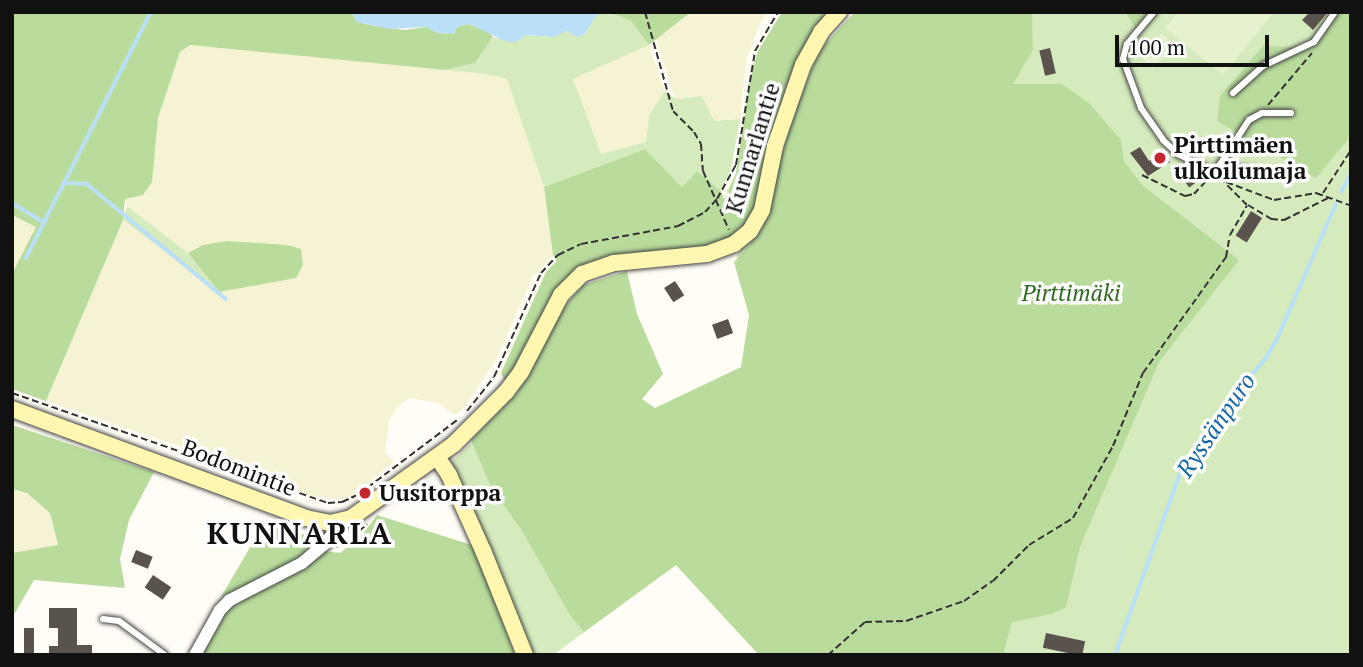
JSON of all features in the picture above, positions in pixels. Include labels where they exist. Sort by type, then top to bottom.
[{"type":"main road","name":"Kunnarlantie","points":[[437,457],[506,392],[521,372],[561,295],[582,274],[614,262],[707,254],[734,244],[757,222],[775,146],[803,65],[821,32],[839,12]]},
{"type":"main road","name":"Bodomintie","points":[[12,409],[306,518],[341,522]]},
{"type":"main road","points":[[341,522],[362,512],[391,487],[437,457],[449,475],[526,654]]},
{"type":"street","points":[[195,655],[220,610],[230,600],[302,563],[325,544],[341,522]]},
{"type":"lane","points":[[1154,12],[1128,44],[1123,59],[1142,107],[1169,147],[1213,172],[1248,120],[1262,113],[1291,113]]},
{"type":"lane","points":[[1233,93],[1263,66],[1314,42],[1335,12]]},
{"type":"lane","points":[[1219,166],[1255,172]]},
{"type":"lane","points":[[103,619],[119,621],[165,655]]},
{"type":"path","points":[[645,12],[673,111],[694,132],[701,144],[703,171],[734,244]]},
{"type":"path","points":[[12,393],[212,460],[316,500],[342,502],[359,494],[460,418],[476,402],[501,364],[541,273],[558,255],[581,244],[678,226],[705,212],[717,199],[736,165],[755,51],[778,12]]},
{"type":"path","points":[[1262,113],[1313,52],[1314,42]]},
{"type":"path","points":[[1322,193],[1351,150]]},
{"type":"path","points":[[1142,175],[1185,195],[1200,189],[1213,172]]},
{"type":"path","points":[[1328,197],[1284,220],[1271,219],[1247,205],[1224,182],[1274,200],[1322,193],[1350,205]]},
{"type":"path","points":[[828,655],[864,622],[906,621],[964,601],[993,582],[1029,545],[1073,519],[1113,446],[1143,373],[1226,257],[1230,235],[1247,205]]},
{"type":"path","points":[[325,544],[343,545],[370,520]]},
{"type":"shaded area","points":[[691,12],[768,12],[761,21],[746,61],[740,119],[713,121],[702,96],[675,99],[656,39]]},
{"type":"shaded area","points":[[190,45],[486,74],[507,79],[515,94],[544,187],[553,255],[532,278],[496,360],[464,408],[455,415],[438,403],[410,398],[398,406],[389,420],[385,453],[394,461],[354,495],[341,500],[312,496],[197,452],[46,401],[123,220],[219,292],[203,245],[188,253],[127,206],[125,199],[158,118],[180,52]]},
{"type":"shaded area","points":[[649,45],[665,91],[649,115],[646,142],[601,155],[573,79]]},
{"type":"shaded area","points":[[12,215],[36,227],[12,274]]},
{"type":"shaded area","points":[[12,489],[27,493],[50,513],[58,546],[12,553]]},
{"type":"green space","points":[[12,12],[351,12],[357,22],[375,26],[404,30],[427,27],[437,33],[454,34],[457,27],[468,24],[488,31],[493,37],[475,63],[445,70],[190,45],[180,52],[158,118],[152,182],[143,195],[125,199],[123,220],[46,401],[12,389],[12,274],[36,227],[12,215]]},
{"type":"green space","points":[[603,12],[630,20],[649,45],[573,79],[601,154],[646,142],[649,115],[665,91],[676,99],[702,96],[714,121],[740,119],[731,169],[721,191],[697,171],[682,187],[645,149],[544,187],[507,79],[445,70],[475,63],[493,37],[512,42],[526,35],[548,37],[567,31],[576,37],[585,34],[596,16]]},
{"type":"green space","points":[[605,12],[691,12],[649,45],[630,20]]},
{"type":"green space","points":[[782,12],[833,12],[823,22],[760,203],[748,226],[721,244],[583,269],[506,384],[501,373],[546,272],[557,261],[553,255],[544,187],[645,149],[682,187],[697,171],[721,191],[724,199],[736,173],[750,78],[758,51]]},
{"type":"green space","name":"Pirttimäki","points":[[855,12],[1032,12],[1033,50],[1013,84],[1062,84],[1090,104],[1121,140],[1124,161],[1142,185],[1239,260],[1159,362],[1080,547],[1066,607],[1051,614],[1012,622],[1003,655],[759,655],[676,565],[584,632],[570,615],[521,529],[492,489],[471,440],[516,394],[559,313],[583,285],[627,271],[637,314],[663,374],[642,399],[655,408],[741,367],[749,315],[734,262],[749,246],[763,221],[790,126],[818,52]]},
{"type":"green space","name":"Pirttimäki","points":[[930,12],[1351,12],[1351,655],[759,655],[676,565],[553,655],[533,655],[449,464],[558,362],[693,538],[796,350],[736,256],[917,30],[936,13]]},
{"type":"green space","points":[[1125,12],[1149,12],[1136,28]]},
{"type":"green space","points":[[1178,12],[1274,12],[1223,75],[1165,28]]},
{"type":"green space","points":[[1336,12],[1351,12],[1351,136],[1316,178],[1217,121],[1220,96],[1263,46],[1309,48]]},
{"type":"green space","points":[[1162,33],[1175,45],[1153,69],[1140,56]]},
{"type":"green space","points":[[127,206],[188,253],[219,292],[123,220]]},
{"type":"green space","points":[[227,241],[287,245],[301,249],[303,265],[296,278],[219,292],[188,253],[203,245]]},
{"type":"green space","points":[[12,425],[154,472],[129,520],[120,559],[125,588],[34,580],[12,618],[12,553],[58,545],[50,513],[27,493],[12,489]]},
{"type":"green space","points":[[377,515],[475,546],[515,655],[200,655],[226,610],[302,569],[324,551],[340,553],[363,534]]},
{"type":"green space","points":[[266,520],[318,540],[298,559],[221,597]]},
{"type":"water","points":[[351,12],[603,12],[596,16],[585,34],[576,37],[567,31],[553,37],[526,35],[516,42],[507,42],[469,24],[457,27],[454,34],[437,33],[427,27],[390,29],[357,22]]},
{"type":"building","points":[[1310,12],[1328,12],[1313,30],[1302,20]]},
{"type":"building","points":[[1050,48],[1056,73],[1045,76],[1039,50]]},
{"type":"building","name":"Pirttimäen ulkoilumaja","points":[[1140,147],[1149,161],[1163,152],[1170,162],[1148,176],[1130,153]]},
{"type":"building","points":[[1192,173],[1198,181],[1189,188],[1183,180]]},
{"type":"building","points":[[1251,211],[1262,218],[1247,242],[1236,236]]},
{"type":"building","points":[[675,281],[684,295],[673,302],[664,288]]},
{"type":"building","points":[[728,319],[733,333],[717,339],[712,325]]},
{"type":"building","points":[[136,550],[153,557],[148,569],[131,562]]},
{"type":"building","points":[[153,575],[171,587],[163,600],[145,587]]},
{"type":"building","points":[[49,608],[77,608],[77,645],[92,645],[92,655],[49,655],[49,646],[58,646],[58,628],[49,628]]},
{"type":"building","points":[[24,628],[34,628],[34,655],[24,655]]},
{"type":"building","points":[[1046,633],[1085,641],[1082,655],[1043,648]]},
{"type":"waterway","points":[[26,258],[151,12]]},
{"type":"waterway","name":"Ryssänpuro","points":[[1341,192],[1351,174]]},
{"type":"waterway","points":[[67,183],[87,184],[226,299]]},
{"type":"waterway","points":[[12,203],[44,222]]},
{"type":"waterway","name":"Ryssänpuro","points":[[1115,655],[1181,471],[1220,411],[1266,358],[1277,339],[1336,204]]},
{"type":"place","name":"Pirttimäen ulkoilumaja","points":[[1160,158]]},
{"type":"place","name":"Uusitorppa","points":[[365,493]]},
{"type":"district","name":"KUNNARLA","points":[[300,533]]}]
